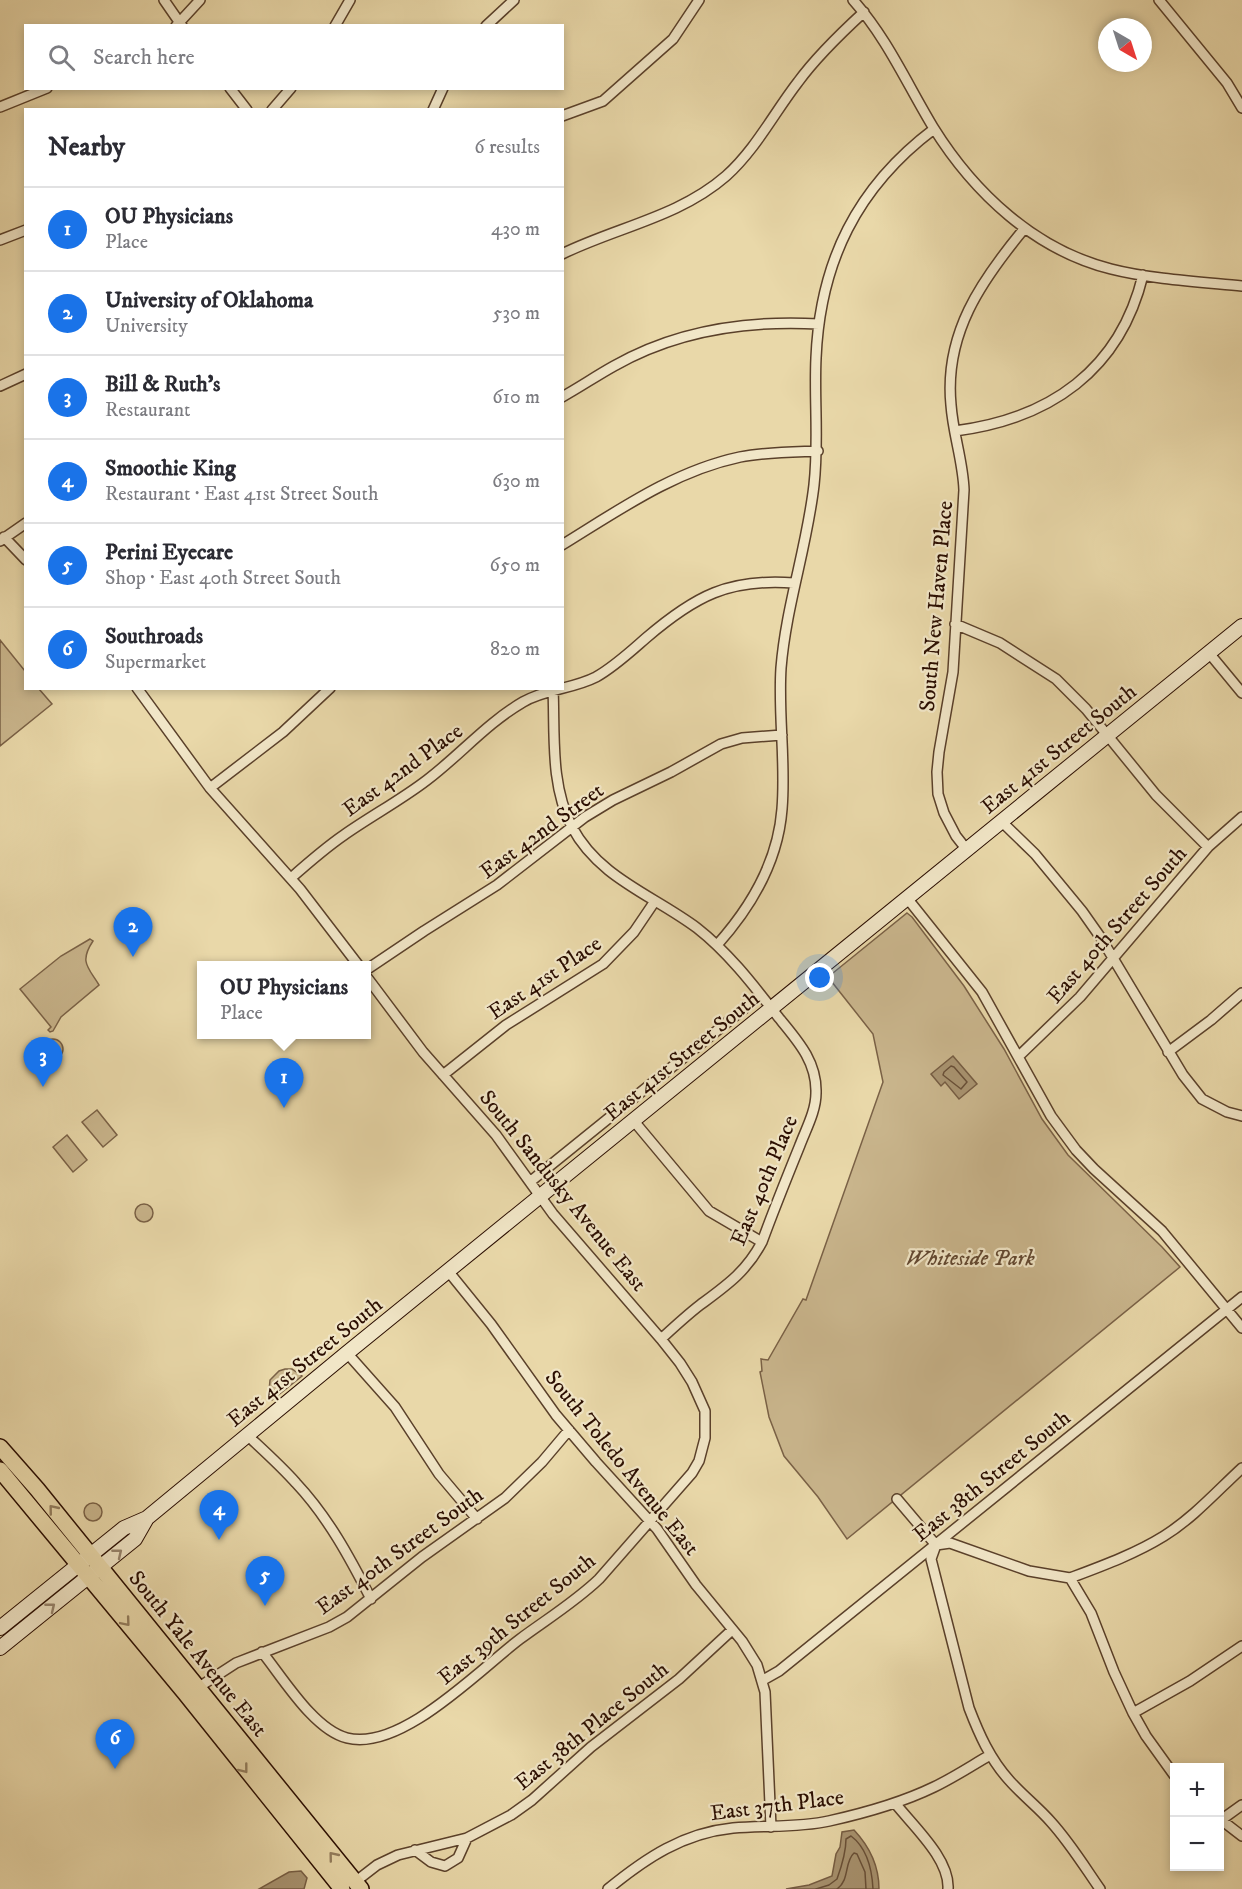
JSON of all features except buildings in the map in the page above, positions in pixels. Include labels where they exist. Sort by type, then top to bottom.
[{"type":"main road","name":"East 41st Street South","points":[[0,1628],[124,1528],[147,1518],[1242,626]]},
{"type":"main road","name":"South Yale Avenue East","points":[[0,1447],[37,1489],[84,1559]]},
{"type":"main road","name":"South Yale Avenue East","points":[[0,1470],[84,1559],[353,1887]]},
{"type":"main road","name":"East 41st Street South","points":[[0,1648],[135,1539],[147,1518]]},
{"type":"main road","name":"South Yale Avenue East","points":[[95,1572],[199,1688],[353,1887]]},
{"type":"street","points":[[164,0],[179,24],[200,0]]},
{"type":"street","points":[[336,24],[350,0]]},
{"type":"street","points":[[488,24],[514,0]]},
{"type":"street","points":[[564,115],[603,101],[673,39],[699,0]]},
{"type":"street","points":[[853,0],[864,12],[897,63],[934,129],[968,174],[996,205],[1024,229],[1081,261],[1112,270],[1242,286]]},
{"type":"street","points":[[1159,0],[1227,83],[1242,108]]},
{"type":"street","points":[[564,253],[685,205],[727,175],[760,137],[798,81],[823,52],[864,12]]},
{"type":"street","points":[[0,107],[42,90]]},
{"type":"street","points":[[232,90],[245,108]]},
{"type":"street","points":[[274,108],[289,90]]},
{"type":"street","points":[[435,108],[442,90]]},
{"type":"street","points":[[717,945],[753,899],[766,873],[774,854],[783,808],[781,670],[794,583],[806,544],[818,450],[816,360],[819,324],[832,267],[844,235],[867,196],[882,176],[910,147],[934,129]]},
{"type":"street","name":"South New Haven Place","points":[[966,849],[949,824],[938,794],[939,752],[953,672],[964,490],[963,466],[951,406],[950,380],[957,336],[977,290],[1024,229]]},
{"type":"street","points":[[0,240],[24,231]]},
{"type":"street","points":[[955,431],[999,424],[1019,417],[1053,401],[1079,381],[1106,354],[1126,323],[1137,298],[1143,275]]},
{"type":"street","points":[[564,396],[615,365],[654,347],[686,336],[748,324],[779,322],[819,324]]},
{"type":"street","points":[[0,386],[24,375]]},
{"type":"street","points":[[564,544],[663,484],[690,472],[740,457],[775,452],[818,450]]},
{"type":"street","points":[[24,525],[2,539],[24,558]]},
{"type":"street","name":"East 42nd Place","points":[[564,687],[596,677],[685,607],[700,598],[746,583],[769,581],[794,583]]},
{"type":"street","points":[[955,624],[1000,643],[1048,673],[1073,695],[1108,734],[1156,795],[1208,847]]},
{"type":"street","points":[[1209,653],[1242,693]]},
{"type":"street","points":[[138,690],[210,788],[291,878],[355,961]]},
{"type":"street","points":[[210,788],[283,732],[328,690]]},
{"type":"street","name":"East 42nd Place","points":[[291,878],[342,837],[426,781],[510,710],[526,700],[553,690]]},
{"type":"street","name":"East 40th Place","points":[[553,690],[557,775],[561,798],[572,827],[604,868],[629,886],[680,916],[717,945],[732,960],[800,1044],[813,1066],[816,1093],[813,1112],[762,1242],[753,1258],[733,1281],[689,1314],[661,1339]]},
{"type":"street","name":"East 42nd Street","points":[[371,967],[497,885],[572,827],[613,800],[671,772],[721,744],[742,738],[782,735]]},
{"type":"street","name":"East 40th Street South","points":[[1019,1056],[1072,1006],[1208,847],[1242,818]]},
{"type":"street","points":[[1001,821],[1035,854],[1062,885],[1101,938],[1168,1052],[1202,1100],[1227,1112],[1242,1116]]},
{"type":"street","points":[[907,898],[982,992],[1051,1116],[1077,1150],[1101,1176],[1162,1231],[1242,1328]]},
{"type":"street","name":"East 41st Place","points":[[443,1075],[506,1025],[603,964],[634,932],[655,901]]},
{"type":"street","name":"South Sandusky Avenue East","points":[[371,983],[399,1022],[496,1134],[553,1214],[661,1339],[692,1382],[705,1411],[703,1450],[692,1473]]},
{"type":"street","points":[[1168,1052],[1212,1020],[1242,993]]},
{"type":"street","name":"East 41st Street South","points":[[531,1181],[761,995]]},
{"type":"street","points":[[633,1120],[709,1211],[762,1242]]},
{"type":"street","name":"South Toledo Avenue East","points":[[448,1271],[491,1324],[537,1390],[569,1430],[650,1521],[696,1585],[751,1653],[763,1680]]},
{"type":"street","name":"East 38th Street South","points":[[763,1680],[779,1671],[1242,1297]]},
{"type":"street","points":[[347,1353],[394,1407],[440,1474],[477,1519]]},
{"type":"street","name":"East 40th Street South","points":[[199,1688],[236,1663],[347,1617],[422,1557],[505,1498],[542,1462],[569,1430]]},
{"type":"street","points":[[247,1435],[297,1484],[319,1511],[339,1539],[371,1599]]},
{"type":"street","points":[[936,1545],[950,1544],[1029,1571],[1070,1578],[1126,1556],[1166,1535],[1242,1468]]},
{"type":"street","name":"East 39th Street South","points":[[262,1652],[317,1721],[328,1730],[348,1739],[368,1739],[398,1729],[414,1722],[448,1698],[519,1640],[583,1594],[614,1563],[692,1473]]},
{"type":"street","points":[[897,1499],[936,1545]]},
{"type":"street","points":[[936,1545],[931,1559],[969,1708],[990,1755],[1008,1779],[1068,1841],[1100,1889]]},
{"type":"street","points":[[1070,1578],[1091,1613],[1133,1713],[1170,1769]]},
{"type":"street","name":"East 38th Place South","points":[[353,1887],[387,1859],[467,1838],[497,1824],[532,1800],[591,1747],[679,1679],[732,1630]]},
{"type":"street","points":[[1133,1713],[1190,1681],[1242,1646]]},
{"type":"street","points":[[763,1680],[771,1827]]},
{"type":"street","name":"East 37th Place","points":[[608,1889],[643,1862],[679,1841],[718,1830],[826,1821],[896,1803],[934,1788],[990,1755]]},
{"type":"street","points":[[896,1803],[941,1861],[948,1878],[948,1889]]},
{"type":"street","points":[[1223,1817],[1242,1805]]},
{"type":"street","points":[[1224,1822],[1242,1836]]},
{"type":"street","points":[[415,1850],[431,1862],[445,1866],[458,1858],[467,1838]]},
{"type":"green space","points":[[0,640],[24,670],[24,690],[40,690],[52,704],[0,746]]},
{"type":"green space","name":"Whiteside Park","points":[[907,913],[964,986],[1004,1049],[1042,1119],[1068,1155],[1180,1267],[847,1539],[818,1497],[784,1456],[769,1417],[760,1372],[762,1371],[761,1359],[768,1360],[803,1299],[806,1300],[883,1082],[873,1034],[828,977]]},
{"type":"green space","points":[[90,939],[93,941],[86,954],[86,959],[99,985],[61,1017],[53,1031],[50,1032],[48,1030],[51,1027],[20,989],[61,956]]},
{"type":"green space","points":[[53,1039],[60,1042],[63,1049],[60,1056],[53,1059],[46,1056],[43,1049],[46,1042]]},
{"type":"green space","points":[[97,1110],[117,1135],[103,1147],[82,1122]]},
{"type":"green space","points":[[67,1135],[87,1160],[73,1172],[53,1147]]},
{"type":"green space","points":[[144,1204],[150,1207],[153,1213],[150,1219],[144,1222],[138,1219],[135,1213],[138,1207]]},
{"type":"green space","points":[[292,1369],[302,1376],[272,1400],[269,1392],[270,1380],[279,1371]]},
{"type":"green space","points":[[93,1503],[99,1506],[102,1512],[99,1518],[93,1521],[87,1518],[84,1512],[87,1506]]},
{"type":"water","points":[[953,1056],[977,1084],[959,1099],[945,1082],[941,1086],[931,1074]]},
{"type":"water","points":[[854,1830],[873,1857],[879,1889],[786,1889],[809,1885],[832,1876],[842,1832]]},
{"type":"water","points":[[301,1871],[307,1878],[304,1889],[259,1889],[289,1872]]},
{"type":"place","name":"University of Oklahoma","points":[[133,957]]},
{"type":"place","name":"Bill & Ruth's","points":[[43,1087]]},
{"type":"place","name":"OU Physicians","points":[[284,1108]]},
{"type":"place","name":"Smoothie King","points":[[219,1540]]},
{"type":"place","name":"Perini Eyecare","points":[[265,1606]]},
{"type":"place","name":"Southroads","points":[[115,1769]]}]
